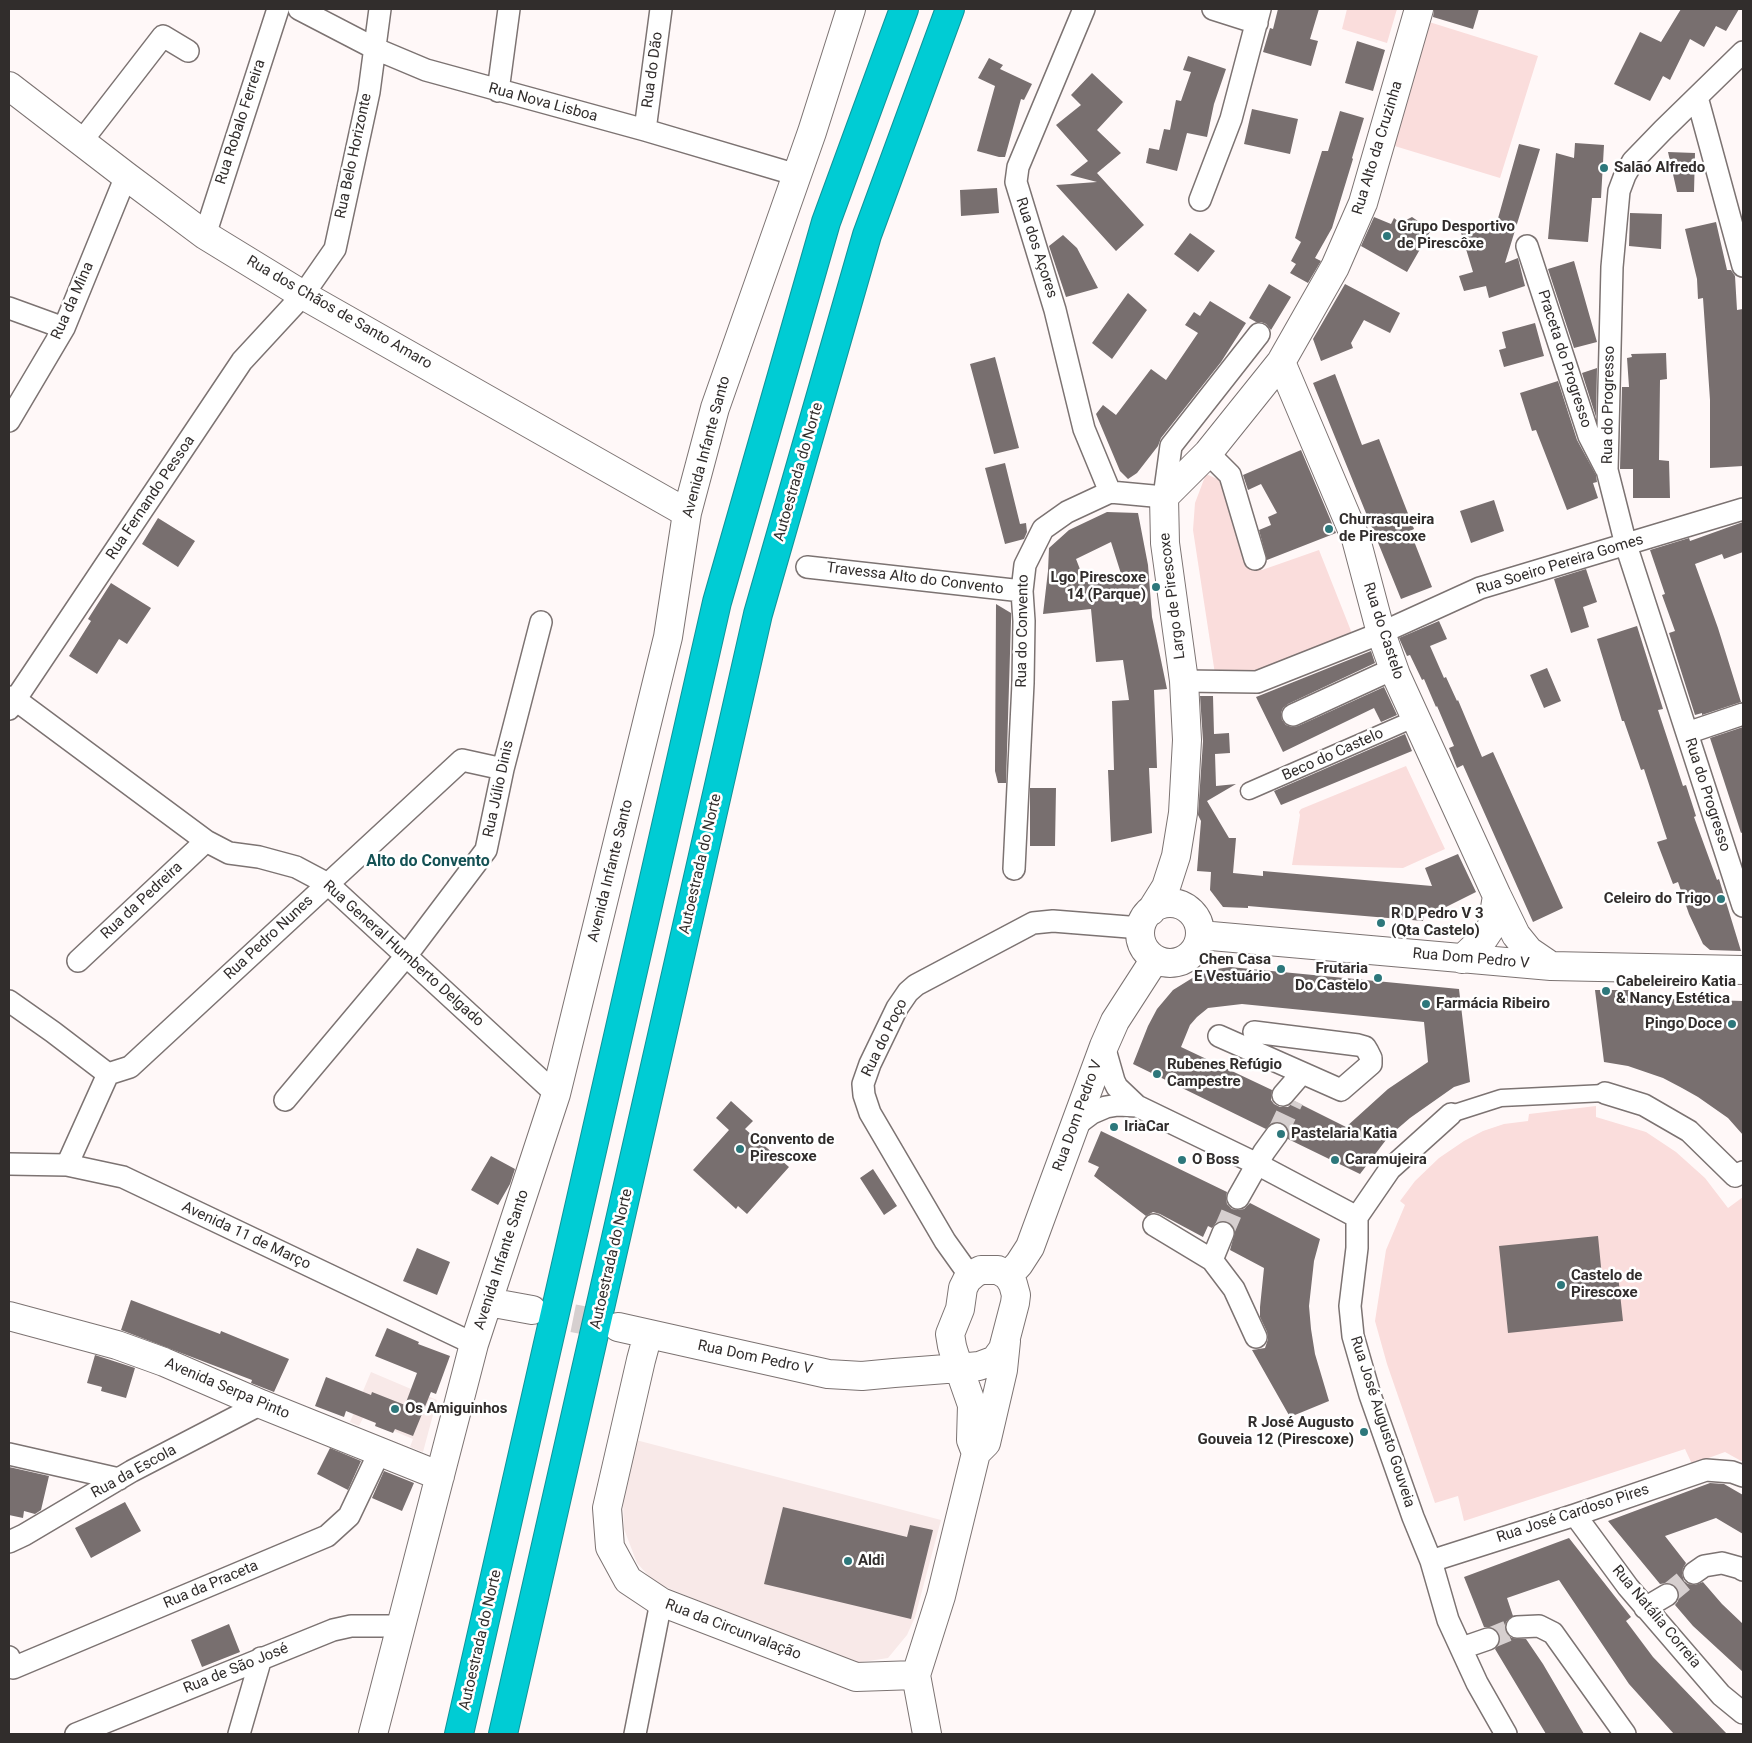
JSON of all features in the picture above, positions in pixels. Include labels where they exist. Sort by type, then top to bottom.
[{"type":"highway","name":"Autoestrada do Norte","points":[[459,1734],[717,602],[826,222],[904,9]]},
{"type":"highway","name":"Autoestrada do Norte","points":[[503,1734],[758,614],[867,235],[950,9]]},
{"type":"street","name":"Rua Robalo Ferreira","points":[[205,235],[278,9]]},
{"type":"street","name":"Rua Nova Lisboa","points":[[299,9],[376,49],[426,70],[644,130],[796,175]]},
{"type":"street","name":"Rua Belo Horizonte","points":[[303,295],[335,249],[368,92],[376,49],[380,9]]},
{"type":"street","points":[[498,91],[509,9]]},
{"type":"street","name":"Rua do Dão","points":[[644,130],[661,9]]},
{"type":"street","name":"Avenida Infante Santo","points":[[373,1734],[474,1344],[556,1094],[668,637],[687,513],[715,408],[851,9]]},
{"type":"street","name":"Rua dos Açores","points":[[1084,9],[1018,167],[1016,182],[1054,306],[1084,429],[1110,492]]},
{"type":"street","points":[[1200,200],[1232,119],[1258,16],[1213,9]]},
{"type":"street","name":"Rua Alto da Cruzinha","points":[[1164,497],[1208,453],[1281,362],[1335,267],[1363,203],[1419,9]]},
{"type":"street","points":[[80,142],[163,36],[188,51]]},
{"type":"street","name":"Rua do Progresso","points":[[1743,52],[1633,161],[1619,191],[1612,268],[1607,470],[1626,545],[1743,906]]},
{"type":"street","name":"Rua dos Chãos de Santo Amaro","points":[[9,86],[80,142],[205,235],[303,295],[687,513]]},
{"type":"street","points":[[1697,96],[1743,266]]},
{"type":"street","name":"Rua da Mina","points":[[9,421],[64,328],[126,176]]},
{"type":"street","name":"Praceta do Progresso","points":[[1527,246],[1589,436],[1607,470]]},
{"type":"street","name":"Rua Fernando Pessoa","points":[[11,702],[242,362],[303,295]]},
{"type":"street","points":[[9,308],[64,328]]},
{"type":"street","name":"Largo de Pirescoxe","points":[[1259,334],[1171,446],[1164,497],[1164,543],[1184,681],[1257,682],[1381,633]]},
{"type":"street","name":"Rua do Castelo","points":[[1281,362],[1356,539],[1381,633],[1393,669],[1516,935],[1529,951],[1551,966]]},
{"type":"street","points":[[1208,453],[1230,475],[1256,559]]},
{"type":"street","points":[[1110,492],[1164,497]]},
{"type":"street","name":"Rua do Convento","points":[[1014,869],[1023,683],[1022,592],[1025,565],[1043,529],[1067,512],[1110,492]]},
{"type":"street","name":"Rua Soeiro Pereira Gomes","points":[[1381,633],[1480,588],[1743,509]]},
{"type":"street","name":"Travessa Alto do Convento","points":[[807,567],[1022,592]]},
{"type":"street","name":"Rua Júlio Dinis","points":[[285,1100],[406,956],[486,850],[502,769],[541,622]]},
{"type":"street","points":[[1293,715],[1393,669]]},
{"type":"street","points":[[1146,920],[1164,905],[1179,905],[1188,909],[1195,916],[1199,925],[1198,945],[1184,960],[1164,962],[1155,959],[1148,953],[1143,946],[1141,937],[1146,920],[1166,887],[1176,856],[1184,813],[1188,740],[1184,681]]},
{"type":"street","name":"Rua General Humberto Delgado","points":[[11,702],[206,841],[229,853],[259,857],[296,867],[328,884],[556,1094]]},
{"type":"street","points":[[1687,733],[1743,714]]},
{"type":"street","name":"Beco do Castelo","points":[[1249,791],[1416,718]]},
{"type":"street","name":"Rua Pedro Nunes","points":[[108,1074],[130,1067],[462,760],[502,769]]},
{"type":"street","name":"Rua da Pedreira","points":[[78,961],[206,841]]},
{"type":"street","points":[[1462,959],[1484,938],[1492,926],[1497,896]]},
{"type":"street","name":"Rua do Poço","points":[[970,1276],[940,1232],[870,1113],[864,1096],[863,1084],[868,1069],[897,1008],[908,992],[916,985],[1033,923],[1146,920]]},
{"type":"street","name":"Rua Dom Pedro V","points":[[1200,935],[1551,966],[1743,970]]},
{"type":"street","name":"Rua Dom Pedro V","points":[[618,1327],[828,1374],[862,1376],[964,1362],[995,1360],[1003,1349],[1016,1295],[1013,1284],[1008,1276],[1019,1264],[1030,1246],[1115,1021],[1155,959]]},
{"type":"street","points":[[9,1001],[108,1074],[67,1165]]},
{"type":"street","points":[[1219,1036],[1341,1090],[1371,1064],[1371,1058],[1365,1048],[1358,1045],[1254,1032]]},
{"type":"street","points":[[1104,1046],[1110,1071],[1117,1088],[1137,1106],[1260,1158],[1357,1217],[1390,1169],[1451,1114],[1501,1098],[1604,1093],[1644,1105],[1689,1131],[1739,1174]]},
{"type":"street","points":[[1288,1098],[1302,1073]]},
{"type":"street","points":[[1076,1125],[1106,1107],[1118,1105],[1137,1106]]},
{"type":"street","points":[[1238,1198],[1272,1132]]},
{"type":"street","name":"Avenida 11 de Março","points":[[9,1164],[67,1165],[122,1177],[474,1344]]},
{"type":"street","name":"Rua José Augusto Gouveia","points":[[1357,1217],[1357,1248],[1350,1306],[1352,1336],[1373,1404],[1413,1517],[1431,1561],[1448,1620],[1477,1683],[1506,1734]]},
{"type":"street","points":[[1154,1225],[1212,1260],[1234,1289],[1256,1337]]},
{"type":"street","points":[[1212,1260],[1223,1233]]},
{"type":"street","points":[[970,1276],[981,1270],[992,1269],[1003,1272],[1008,1276]]},
{"type":"street","name":"Rua Dom Pedro V","points":[[970,1276],[963,1288],[960,1309],[950,1334],[964,1362],[972,1404],[971,1440],[976,1453],[986,1443],[1003,1370],[1006,1338]]},
{"type":"street","points":[[488,1302],[532,1310]]},
{"type":"street","name":"Avenida Serpa Pinto","points":[[9,1316],[124,1348],[164,1362],[261,1404],[440,1476]]},
{"type":"street","name":"Rua Dom Pedro V","points":[[894,1373],[918,1361],[930,1352],[956,1319]]},
{"type":"street","name":"Rua da Circunvalação","points":[[648,1334],[607,1508],[610,1547],[628,1580],[661,1602],[856,1677],[916,1675]]},
{"type":"street","name":"Rua da Escola","points":[[9,1542],[119,1479],[261,1404]]},
{"type":"street","name":"Rua da Praceta","points":[[9,1657],[13,1668],[327,1536],[349,1516],[379,1452]]},
{"type":"street","points":[[927,1734],[916,1675],[942,1596],[976,1453]]},
{"type":"street","points":[[9,1454],[119,1479]]},
{"type":"street","name":"Rua José Cardoso Pires","points":[[1431,1561],[1706,1470],[1732,1472],[1743,1476]]},
{"type":"street","name":"Rua Natália Correia","points":[[1575,1514],[1628,1588],[1721,1695],[1743,1714]]},
{"type":"street","points":[[1694,1573],[1704,1566],[1722,1563],[1743,1570]]},
{"type":"street","points":[[1645,1608],[1667,1596]]},
{"type":"street","points":[[635,1734],[661,1602]]},
{"type":"street","name":"Rua de São José","points":[[76,1734],[261,1658],[342,1628],[370,1625],[401,1626]]},
{"type":"street","points":[[1517,1627],[1539,1626],[1553,1633],[1625,1734]]},
{"type":"street","points":[[1462,1648],[1488,1639]]},
{"type":"street","points":[[239,1734],[261,1658]]},
{"type":"shaded area","points":[[1347,9],[1397,9],[1387,43],[1342,29]]},
{"type":"shaded area","points":[[1426,21],[1538,56],[1500,178],[1388,144]]},
{"type":"shaded area","points":[[1206,474],[1224,482],[1254,567],[1262,570],[1319,550],[1353,636],[1252,674],[1215,674],[1193,530],[1195,503]]},
{"type":"shaded area","points":[[1406,766],[1445,849],[1403,868],[1292,865],[1301,809]]},
{"type":"shaded area","points":[[1596,1106],[1596,1117],[1646,1132],[1676,1152],[1705,1178],[1728,1208],[1743,1197],[1743,1462],[1725,1452],[1692,1464],[1685,1449],[1464,1521],[1458,1496],[1435,1503],[1387,1364],[1375,1321],[1386,1250],[1405,1205],[1400,1201],[1415,1181],[1439,1158],[1483,1131],[1504,1124],[1528,1121],[1529,1114]]},
{"type":"shaded area","name":"Os Amiguinhos","points":[[371,1372],[437,1400],[423,1452],[410,1447],[413,1439],[363,1418],[359,1426],[350,1422]]},
{"type":"shaded area","points":[[636,1440],[941,1520],[915,1617],[907,1635],[888,1658],[855,1663],[655,1583],[637,1563],[624,1529],[623,1504]]},
{"type":"building","points":[[1278,9],[1319,9],[1310,39],[1318,41],[1311,66],[1263,52],[1270,28],[1273,29]]},
{"type":"building","points":[[1434,9],[1479,9],[1473,29],[1433,17]]},
{"type":"building","points":[[1681,9],[1739,9],[1726,31],[1716,26],[1704,47],[1690,39],[1670,80],[1663,76],[1650,101],[1614,84],[1640,32],[1661,42]]},
{"type":"building","points":[[1357,41],[1385,50],[1373,91],[1345,83]]},
{"type":"building","points":[[1188,56],[1226,69],[1214,104],[1207,137],[1187,133],[1177,171],[1146,163],[1149,148],[1159,150],[1164,129],[1170,130],[1176,100],[1181,101],[1191,72],[1183,70]]},
{"type":"building","points":[[989,58],[1003,65],[1000,69],[1032,84],[1024,100],[1021,99],[1005,157],[977,151],[995,86],[978,78]]},
{"type":"building","points":[[1092,73],[1123,102],[1097,130],[1121,153],[1097,173],[1144,225],[1116,251],[1056,185],[1097,182],[1070,175],[1088,161],[1056,125],[1081,105],[1071,95]]},
{"type":"building","points":[[1252,109],[1298,119],[1290,154],[1244,144]]},
{"type":"building","points":[[1340,111],[1364,118],[1332,228],[1315,258],[1321,261],[1308,283],[1290,273],[1296,264],[1291,261],[1301,242],[1295,238],[1322,151],[1328,151]]},
{"type":"building","points":[[1575,143],[1604,145],[1601,198],[1592,198],[1588,242],[1548,239],[1556,153],[1574,158]]},
{"type":"building","points":[[1519,144],[1540,149],[1505,263],[1518,258],[1525,286],[1489,298],[1486,286],[1464,291],[1459,276],[1473,272],[1459,226],[1495,229]]},
{"type":"building","points":[[1668,152],[1695,153],[1694,192],[1677,192]]},
{"type":"building","points":[[997,188],[999,213],[961,216],[960,190]]},
{"type":"building","points":[[1630,213],[1662,214],[1661,249],[1629,246]]},
{"type":"building","points":[[1374,217],[1391,224],[1394,218],[1400,223],[1412,217],[1431,230],[1407,272],[1361,246]]},
{"type":"building","points":[[1716,222],[1727,270],[1731,270],[1735,276],[1737,310],[1743,309],[1743,466],[1710,468],[1710,400],[1703,298],[1698,299],[1697,279],[1685,229]]},
{"type":"building","points":[[1190,233],[1215,251],[1198,272],[1174,254]]},
{"type":"building","points":[[1063,235],[1077,248],[1098,288],[1066,297],[1049,246]]},
{"type":"building","points":[[1574,261],[1597,342],[1574,348],[1548,269]]},
{"type":"building","points":[[1269,284],[1291,297],[1271,330],[1266,324],[1249,318]]},
{"type":"building","points":[[1345,284],[1400,313],[1390,333],[1364,320],[1351,343],[1353,348],[1321,361],[1313,339]]},
{"type":"building","points":[[1128,293],[1147,310],[1112,359],[1092,343]]},
{"type":"building","points":[[1210,301],[1246,323],[1221,362],[1161,438],[1158,446],[1137,473],[1128,479],[1120,471],[1096,414],[1103,405],[1116,415],[1151,369],[1166,380],[1198,333],[1185,325],[1194,312],[1200,316]]},
{"type":"building","points":[[1535,323],[1544,356],[1504,367],[1499,350],[1506,348],[1502,332]]},
{"type":"building","points":[[1666,353],[1667,379],[1660,380],[1659,460],[1669,461],[1670,498],[1633,498],[1633,469],[1620,469],[1622,387],[1629,387],[1627,358],[1632,357],[1631,354]]},
{"type":"building","points":[[995,357],[1019,448],[994,454],[970,364]]},
{"type":"building","points":[[1597,368],[1596,417],[1582,373]]},
{"type":"building","points":[[1335,374],[1362,445],[1379,439],[1414,529],[1410,531],[1432,587],[1401,599],[1313,383]]},
{"type":"building","points":[[1558,381],[1577,440],[1596,475],[1597,482],[1593,483],[1598,498],[1567,510],[1536,430],[1532,431],[1520,393]]},
{"type":"building","points":[[1301,450],[1336,533],[1267,560],[1259,530],[1271,525],[1268,517],[1277,513],[1261,484],[1248,490],[1243,475]]},
{"type":"building","points":[[1005,463],[1020,524],[1026,523],[1027,532],[1024,539],[1005,544],[985,468]]},
{"type":"building","points":[[1494,500],[1504,531],[1471,543],[1460,511]]},
{"type":"building","points":[[1107,512],[1138,513],[1148,565],[1152,617],[1167,689],[1154,690],[1157,768],[1149,768],[1152,833],[1111,842],[1108,770],[1114,770],[1112,701],[1129,700],[1123,660],[1096,662],[1091,609],[1043,614],[1049,548],[1069,530]],"holes":[[[1111,542],[1123,580],[1085,582],[1076,559]]]},
{"type":"building","points":[[158,518],[195,541],[178,567],[142,544]]},
{"type":"building","points":[[1743,522],[1743,552],[1724,559],[1722,554],[1695,564],[1718,628],[1741,702],[1702,715],[1702,713],[1695,715],[1669,633],[1675,631],[1662,595],[1665,594],[1650,550],[1689,538],[1690,541]]},
{"type":"building","points":[[1586,569],[1597,602],[1583,607],[1589,627],[1571,633],[1554,579]]},
{"type":"building","points":[[111,583],[151,608],[127,644],[119,639],[97,674],[69,656],[91,621],[88,619]]},
{"type":"building","points":[[996,604],[1011,613],[1006,783],[998,783],[995,771]]},
{"type":"building","points":[[1439,621],[1447,639],[1430,646],[1444,678],[1446,677],[1458,700],[1482,757],[1493,752],[1563,908],[1533,922],[1463,765],[1457,768],[1449,748],[1454,746],[1437,706],[1424,679],[1422,680],[1410,655],[1407,656],[1399,638]]},
{"type":"building","points":[[1637,626],[1663,709],[1658,710],[1683,786],[1686,785],[1696,816],[1694,817],[1717,880],[1719,879],[1741,951],[1710,950],[1703,944],[1689,914],[1678,882],[1673,884],[1657,842],[1667,839],[1644,769],[1641,770],[1624,721],[1622,721],[1597,639]]},
{"type":"building","points":[[1371,651],[1375,663],[1288,704],[1281,713],[1282,720],[1286,725],[1298,726],[1384,687],[1397,715],[1381,722],[1374,708],[1283,752],[1256,697]]},
{"type":"building","points":[[1547,668],[1561,701],[1544,708],[1530,675]]},
{"type":"building","points":[[1200,696],[1213,696],[1214,734],[1229,733],[1230,753],[1215,754],[1216,786],[1236,784],[1207,801],[1229,838],[1236,838],[1233,873],[1263,876],[1263,871],[1432,886],[1425,868],[1458,854],[1476,892],[1442,909],[1424,912],[1423,921],[1248,906],[1248,908],[1223,907],[1210,890],[1211,872],[1197,871],[1201,821],[1198,815],[1203,741]]},
{"type":"building","points":[[1743,727],[1743,832],[1741,833],[1710,738]]},
{"type":"building","points":[[1405,734],[1412,751],[1281,805],[1274,791]]},
{"type":"building","points":[[1030,788],[1056,788],[1055,846],[1030,846]]},
{"type":"building","points":[[1230,967],[1459,989],[1470,1082],[1454,1087],[1410,1118],[1389,1136],[1360,1174],[1288,1139],[1289,1129],[1284,1124],[1272,1122],[1266,1129],[1133,1064],[1157,1009],[1173,990],[1194,977],[1217,969]],"holes":[[[1242,1004],[1424,1022],[1428,1062],[1388,1089],[1346,1127],[1294,1101],[1288,1107],[1280,1107],[1271,1100],[1272,1090],[1181,1047],[1190,1025],[1208,1008]]]},
{"type":"building","points":[[1595,990],[1636,990],[1638,998],[1743,1001],[1743,1135],[1728,1118],[1698,1097],[1663,1078],[1628,1066],[1604,1062]]},
{"type":"building","name":"Convento de Pirescoxe","points":[[731,1101],[753,1121],[745,1129],[789,1167],[747,1214],[738,1206],[736,1209],[693,1170],[729,1130],[716,1118]]},
{"type":"building","points":[[1101,1131],[1227,1192],[1227,1204],[1232,1209],[1244,1209],[1250,1203],[1320,1239],[1314,1261],[1309,1306],[1315,1354],[1329,1401],[1290,1417],[1252,1350],[1265,1348],[1268,1339],[1260,1317],[1264,1268],[1230,1250],[1235,1232],[1233,1226],[1228,1222],[1221,1221],[1212,1228],[1208,1226],[1203,1237],[1160,1214],[1153,1212],[1146,1216],[1094,1176],[1099,1167],[1088,1162]]},
{"type":"building","points":[[491,1156],[515,1169],[510,1184],[498,1205],[471,1190]]},
{"type":"building","points":[[873,1169],[897,1206],[884,1215],[860,1178]]},
{"type":"building","name":"Castelo de Pirescoxe","points":[[1598,1236],[1602,1277],[1618,1275],[1623,1321],[1508,1333],[1499,1246]]},
{"type":"building","points":[[417,1248],[450,1262],[437,1295],[403,1281]]},
{"type":"building","points":[[131,1300],[220,1334],[221,1331],[289,1359],[274,1392],[251,1383],[252,1380],[121,1330]]},
{"type":"building","points":[[387,1328],[419,1342],[418,1344],[450,1356],[436,1394],[431,1392],[413,1436],[395,1429],[393,1433],[375,1426],[376,1423],[346,1411],[344,1417],[315,1406],[326,1377],[371,1395],[372,1392],[405,1405],[417,1373],[375,1356]]},
{"type":"building","points":[[95,1355],[135,1368],[126,1398],[101,1391],[102,1387],[87,1383]]},
{"type":"building","points":[[330,1448],[361,1461],[348,1490],[317,1474]]},
{"type":"building","points":[[9,1467],[49,1476],[41,1510],[35,1514],[24,1511],[23,1518],[9,1515]]},
{"type":"building","points":[[384,1471],[414,1483],[402,1511],[372,1498]]},
{"type":"building","points":[[1710,1483],[1724,1484],[1743,1495],[1743,1534],[1716,1518],[1665,1536],[1686,1563],[1682,1574],[1684,1581],[1695,1585],[1703,1582],[1743,1624],[1743,1672],[1693,1626],[1675,1605],[1679,1595],[1674,1584],[1660,1584],[1608,1521]]},
{"type":"building","points":[[125,1502],[141,1531],[91,1558],[75,1528]]},
{"type":"building","name":"Aldi","points":[[783,1507],[907,1537],[910,1525],[933,1530],[911,1619],[764,1584]]},
{"type":"building","points":[[1569,1538],[1631,1617],[1626,1621],[1653,1657],[1727,1734],[1674,1734],[1629,1684],[1559,1580],[1507,1598],[1513,1616],[1506,1622],[1506,1633],[1512,1638],[1526,1639],[1584,1734],[1546,1734],[1495,1649],[1500,1642],[1500,1634],[1491,1627],[1484,1627],[1464,1577]]},
{"type":"building","points":[[229,1624],[240,1652],[202,1667],[191,1640]]},
{"type":"tunnel","points":[[1277,1134],[1293,1100]]},
{"type":"tunnel","points":[[1223,1233],[1238,1198]]},
{"type":"tunnel","points":[[532,1310],[618,1327]]},
{"type":"tunnel","points":[[1667,1595],[1694,1573]]},
{"type":"tunnel","points":[[1488,1639],[1517,1627]]},
{"type":"place","name":"Salão Alfredo","points":[[1604,168]]},
{"type":"place","name":"Grupo Desportivo de Pirescôxe","points":[[1387,236]]},
{"type":"place","name":"Churrasqueira de Pirescoxe","points":[[1329,529]]},
{"type":"place","name":"Lgo Pirescoxe 14 (Parque)","points":[[1156,587]]},
{"type":"place","name":"Celeiro do Trigo","points":[[1721,899]]},
{"type":"place","name":"R D Pedro V 3 (Qta Castelo)","points":[[1381,923]]},
{"type":"place","name":"Chen Casa E Vestuário","points":[[1281,969]]},
{"type":"place","name":"Frutaria Do Castelo","points":[[1378,978]]},
{"type":"place","name":"Cabeleireiro Katia & Nancy Estética","points":[[1606,991]]},
{"type":"place","name":"Farmácia Ribeiro","points":[[1426,1004]]},
{"type":"place","name":"Pingo Doce","points":[[1732,1024]]},
{"type":"place","name":"Rubenes Refúgio Campestre","points":[[1157,1074]]},
{"type":"place","name":"IriaCar","points":[[1114,1127]]},
{"type":"place","name":"Pastelaria Katia","points":[[1281,1134]]},
{"type":"place","name":"Convento de Pirescoxe","points":[[740,1149]]},
{"type":"place","name":"O Boss","points":[[1182,1160]]},
{"type":"place","name":"Caramujeira","points":[[1335,1160]]},
{"type":"place","name":"Castelo de Pirescoxe","points":[[1561,1285]]},
{"type":"place","name":"Os Amiguinhos","points":[[395,1409]]},
{"type":"place","name":"R José Augusto Gouveia 12 (Pirescoxe)","points":[[1364,1432]]},
{"type":"place","name":"Aldi","points":[[848,1561]]},
{"type":"district","name":"Alto do Convento","points":[[428,862]]}]
